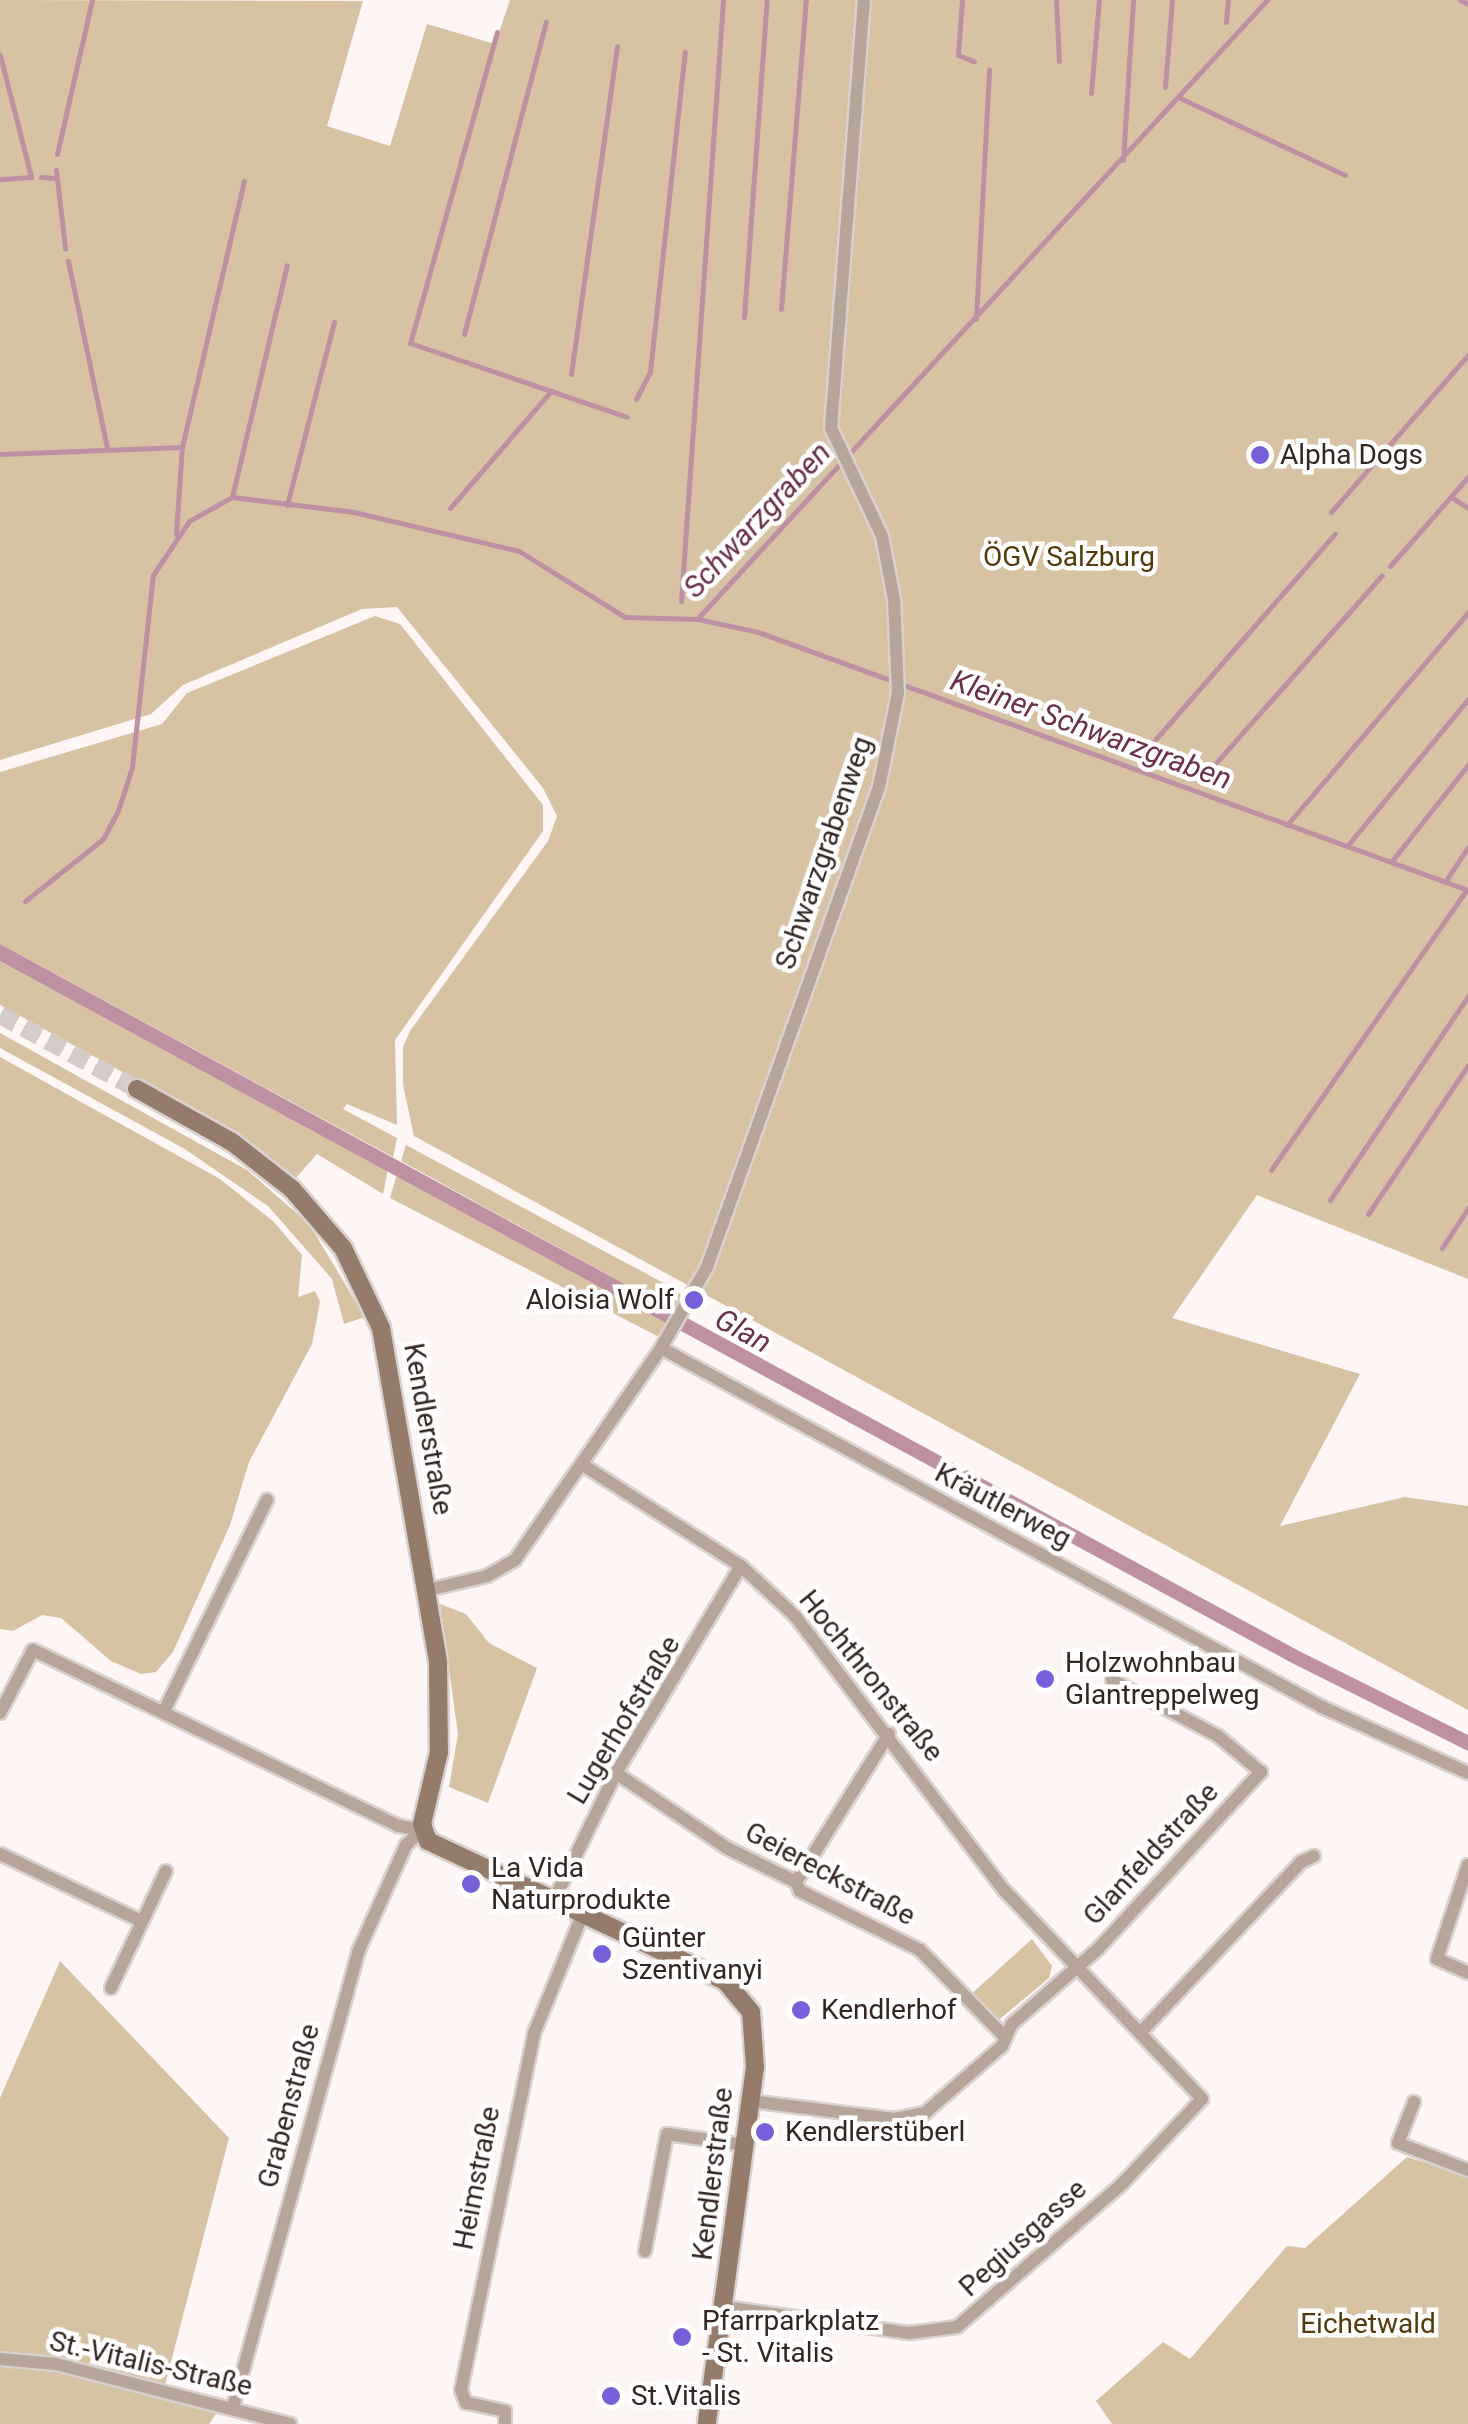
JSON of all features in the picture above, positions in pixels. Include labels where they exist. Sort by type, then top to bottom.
[{"type":"street","name":"Schwarzgrabenweg","points":[[663,1345],[706,1267],[866,826],[898,693],[882,536],[843,462],[831,410],[864,0]]},
{"type":"street","name":"Kendlerstraße","points":[[136,1089],[263,1164],[314,1212],[356,1270],[392,1366],[428,1590],[441,1728],[422,1830]]},
{"type":"street","points":[[428,1590],[487,1576],[515,1560],[663,1345]]},
{"type":"street","name":"Kräutlerweg","points":[[663,1345],[1322,1708],[1468,1774]]},
{"type":"street","name":"Hochthronstraße","points":[[583,1465],[741,1566],[795,1616],[889,1734],[1004,1890],[1076,1967]]},
{"type":"street","points":[[164,1712],[267,1500]]},
{"type":"street","name":"Lugerhofstraße","points":[[553,1902],[616,1772],[741,1566]]},
{"type":"street","name":"Kendlerstraße","points":[[0,1713],[32,1650],[399,1826],[422,1830],[433,1845],[715,1976],[739,1994],[757,2030],[707,2424]]},
{"type":"street","name":"Glanfeldstraße","points":[[750,2101],[918,2116],[1076,1967],[1261,1772],[1218,1736],[1112,1680]]},
{"type":"street","points":[[796,1882],[889,1734]]},
{"type":"street","name":"Geiereckstraße","points":[[616,1772],[726,1848],[796,1882],[800,1892],[920,1950],[1005,2037]]},
{"type":"street","name":"Grabenstraße","points":[[233,2407],[358,1952],[406,1845],[422,1830]]},
{"type":"street","points":[[0,1854],[141,1921]]},
{"type":"street","points":[[1076,1967],[1142,2032],[1300,1862],[1314,1856]]},
{"type":"street","points":[[1468,1865],[1437,1958],[1468,1973]]},
{"type":"street","points":[[111,1988],[166,1871]]},
{"type":"street","name":"Heimstraße","points":[[504,2424],[505,2411],[466,2403],[460,2390],[535,2031],[582,1916]]},
{"type":"street","name":"Pegiusgasse","points":[[723,2307],[909,2333],[957,2327],[1122,2184],[1202,2099],[1142,2032]]},
{"type":"street","points":[[1414,2102],[1398,2143],[1468,2170]]},
{"type":"street","points":[[645,2251],[667,2134],[744,2145]]},
{"type":"street","name":"St.-Vitalis-Straße","points":[[0,2359],[56,2364],[290,2424]]},
{"type":"green space","name":"ÖGV Salzburg","points":[[0,0],[363,1],[327,126],[390,146],[427,24],[495,44],[510,0],[1468,0],[1468,1279],[1257,1195],[1172,1318],[1360,1374],[1280,1526],[1405,1497],[1468,1506],[1468,1710],[414,1136],[403,1085],[403,1047],[410,1031],[548,841],[557,816],[543,788],[397,607],[362,609],[183,685],[151,714],[0,760]]},
{"type":"green space","points":[[375,616],[400,624],[543,805],[543,831],[395,1040],[397,1125],[347,1104],[343,1109],[397,1138],[393,1157],[0,944],[0,772],[162,724],[187,693]]},
{"type":"green space","points":[[0,961],[388,1169],[383,1194],[317,1154],[295,1179],[221,1126],[0,1005]]},
{"type":"green space","points":[[0,1033],[247,1170],[309,1224],[365,1317],[344,1324],[332,1279],[268,1206],[183,1148],[0,1048]]},
{"type":"green space","points":[[0,1057],[220,1179],[274,1222],[302,1255],[298,1297],[315,1291],[320,1302],[312,1344],[249,1462],[230,1525],[173,1652],[156,1672],[141,1674],[111,1661],[61,1618],[42,1615],[13,1631],[0,1629]]},
{"type":"green space","points":[[406,1145],[673,1288],[681,1295],[674,1311],[401,1161]]},
{"type":"green space","points":[[397,1174],[668,1323],[661,1338],[390,1198]]},
{"type":"green space","points":[[440,1604],[466,1614],[489,1643],[537,1668],[488,1803],[449,1787],[458,1734]]},
{"type":"green space","points":[[1032,1939],[1052,1966],[1049,1978],[995,2023],[969,1996]]},
{"type":"green space","points":[[60,1961],[229,2138],[165,2385],[0,2355],[0,2098]]},
{"type":"green space","name":"Eichetwald","points":[[1407,2157],[1468,2176],[1468,2424],[1112,2424],[1096,2401],[1163,2342],[1190,2359],[1287,2246],[1305,2248]]},
{"type":"green space","points":[[0,2364],[51,2367],[218,2411],[209,2424],[0,2424]]},
{"type":"shaded area","points":[[0,944],[1299,1651],[1468,1735],[1468,1751],[1292,1663],[0,961]]},
{"type":"waterway","points":[[57,154],[92,0]]},
{"type":"waterway","points":[[681,601],[723,0]]},
{"type":"waterway","points":[[744,317],[767,0]]},
{"type":"waterway","points":[[781,309],[806,0]]},
{"type":"waterway","points":[[962,0],[958,55],[974,61]]},
{"type":"waterway","points":[[1056,0],[1059,61]]},
{"type":"waterway","points":[[1091,93],[1099,0]]},
{"type":"waterway","points":[[1123,160],[1133,0]]},
{"type":"waterway","points":[[1165,87],[1172,0]]},
{"type":"waterway","points":[[1226,22],[1228,0]]},
{"type":"waterway","name":"Schwarzgraben","points":[[25,901],[103,839],[118,811],[132,767],[153,575],[189,521],[232,497],[354,512],[519,551],[625,617],[697,619],[1267,0]]},
{"type":"waterway","points":[[1460,0],[1468,4]]},
{"type":"waterway","points":[[464,334],[546,22]]},
{"type":"waterway","points":[[497,32],[410,343],[627,417]]},
{"type":"waterway","points":[[571,374],[617,46]]},
{"type":"waterway","points":[[636,399],[650,372],[685,52]]},
{"type":"waterway","points":[[0,55],[31,177],[0,179]]},
{"type":"waterway","points":[[976,319],[989,69]]},
{"type":"waterway","points":[[1180,98],[1345,175]]},
{"type":"waterway","points":[[56,170],[65,248]]},
{"type":"waterway","points":[[41,177],[56,178]]},
{"type":"waterway","points":[[176,534],[182,447],[244,181]]},
{"type":"waterway","points":[[68,261],[107,448]]},
{"type":"waterway","points":[[232,497],[287,265]]},
{"type":"waterway","points":[[287,505],[334,322]]},
{"type":"waterway","points":[[1331,512],[1468,355]]},
{"type":"waterway","points":[[450,508],[551,391]]},
{"type":"waterway","points":[[0,454],[182,447]]},
{"type":"waterway","points":[[1390,566],[1468,477]]},
{"type":"waterway","points":[[1451,497],[1468,508]]},
{"type":"waterway","points":[[1141,756],[1335,534]]},
{"type":"waterway","points":[[1207,773],[1382,575]]},
{"type":"waterway","points":[[1287,825],[1468,612]]},
{"type":"waterway","name":"Kleiner Schwarzgraben","points":[[698,619],[758,632],[1468,890]]},
{"type":"waterway","points":[[1347,846],[1468,699]]},
{"type":"waterway","points":[[1391,862],[1468,765]]},
{"type":"waterway","points":[[1445,882],[1468,847]]},
{"type":"waterway","points":[[1271,1170],[1466,890]]},
{"type":"waterway","points":[[1330,1200],[1468,996]]},
{"type":"waterway","points":[[1368,1214],[1468,1065]]},
{"type":"waterway","points":[[1442,1248],[1468,1208]]},
{"type":"tunnel","points":[[0,1015],[137,1089]]},
{"type":"place","name":"Alpha Dogs","points":[[1260,455]]},
{"type":"place","name":"Aloisia Wolf","points":[[694,1300]]},
{"type":"place","name":"Holzwohnbau Glantreppelweg","points":[[1045,1679]]},
{"type":"place","name":"La Vida Naturprodukte","points":[[471,1884]]},
{"type":"place","name":"Günter Szentivanyi","points":[[602,1954]]},
{"type":"place","name":"Kendlerhof","points":[[801,2010]]},
{"type":"place","name":"Kendlerstüberl","points":[[765,2132]]},
{"type":"place","name":"Pfarrparkplatz - St. Vitalis","points":[[682,2337]]},
{"type":"place","name":"St.Vitalis","points":[[611,2396]]},
{"type":"water label","name":"Glan","points":[[743,1331]]}]
